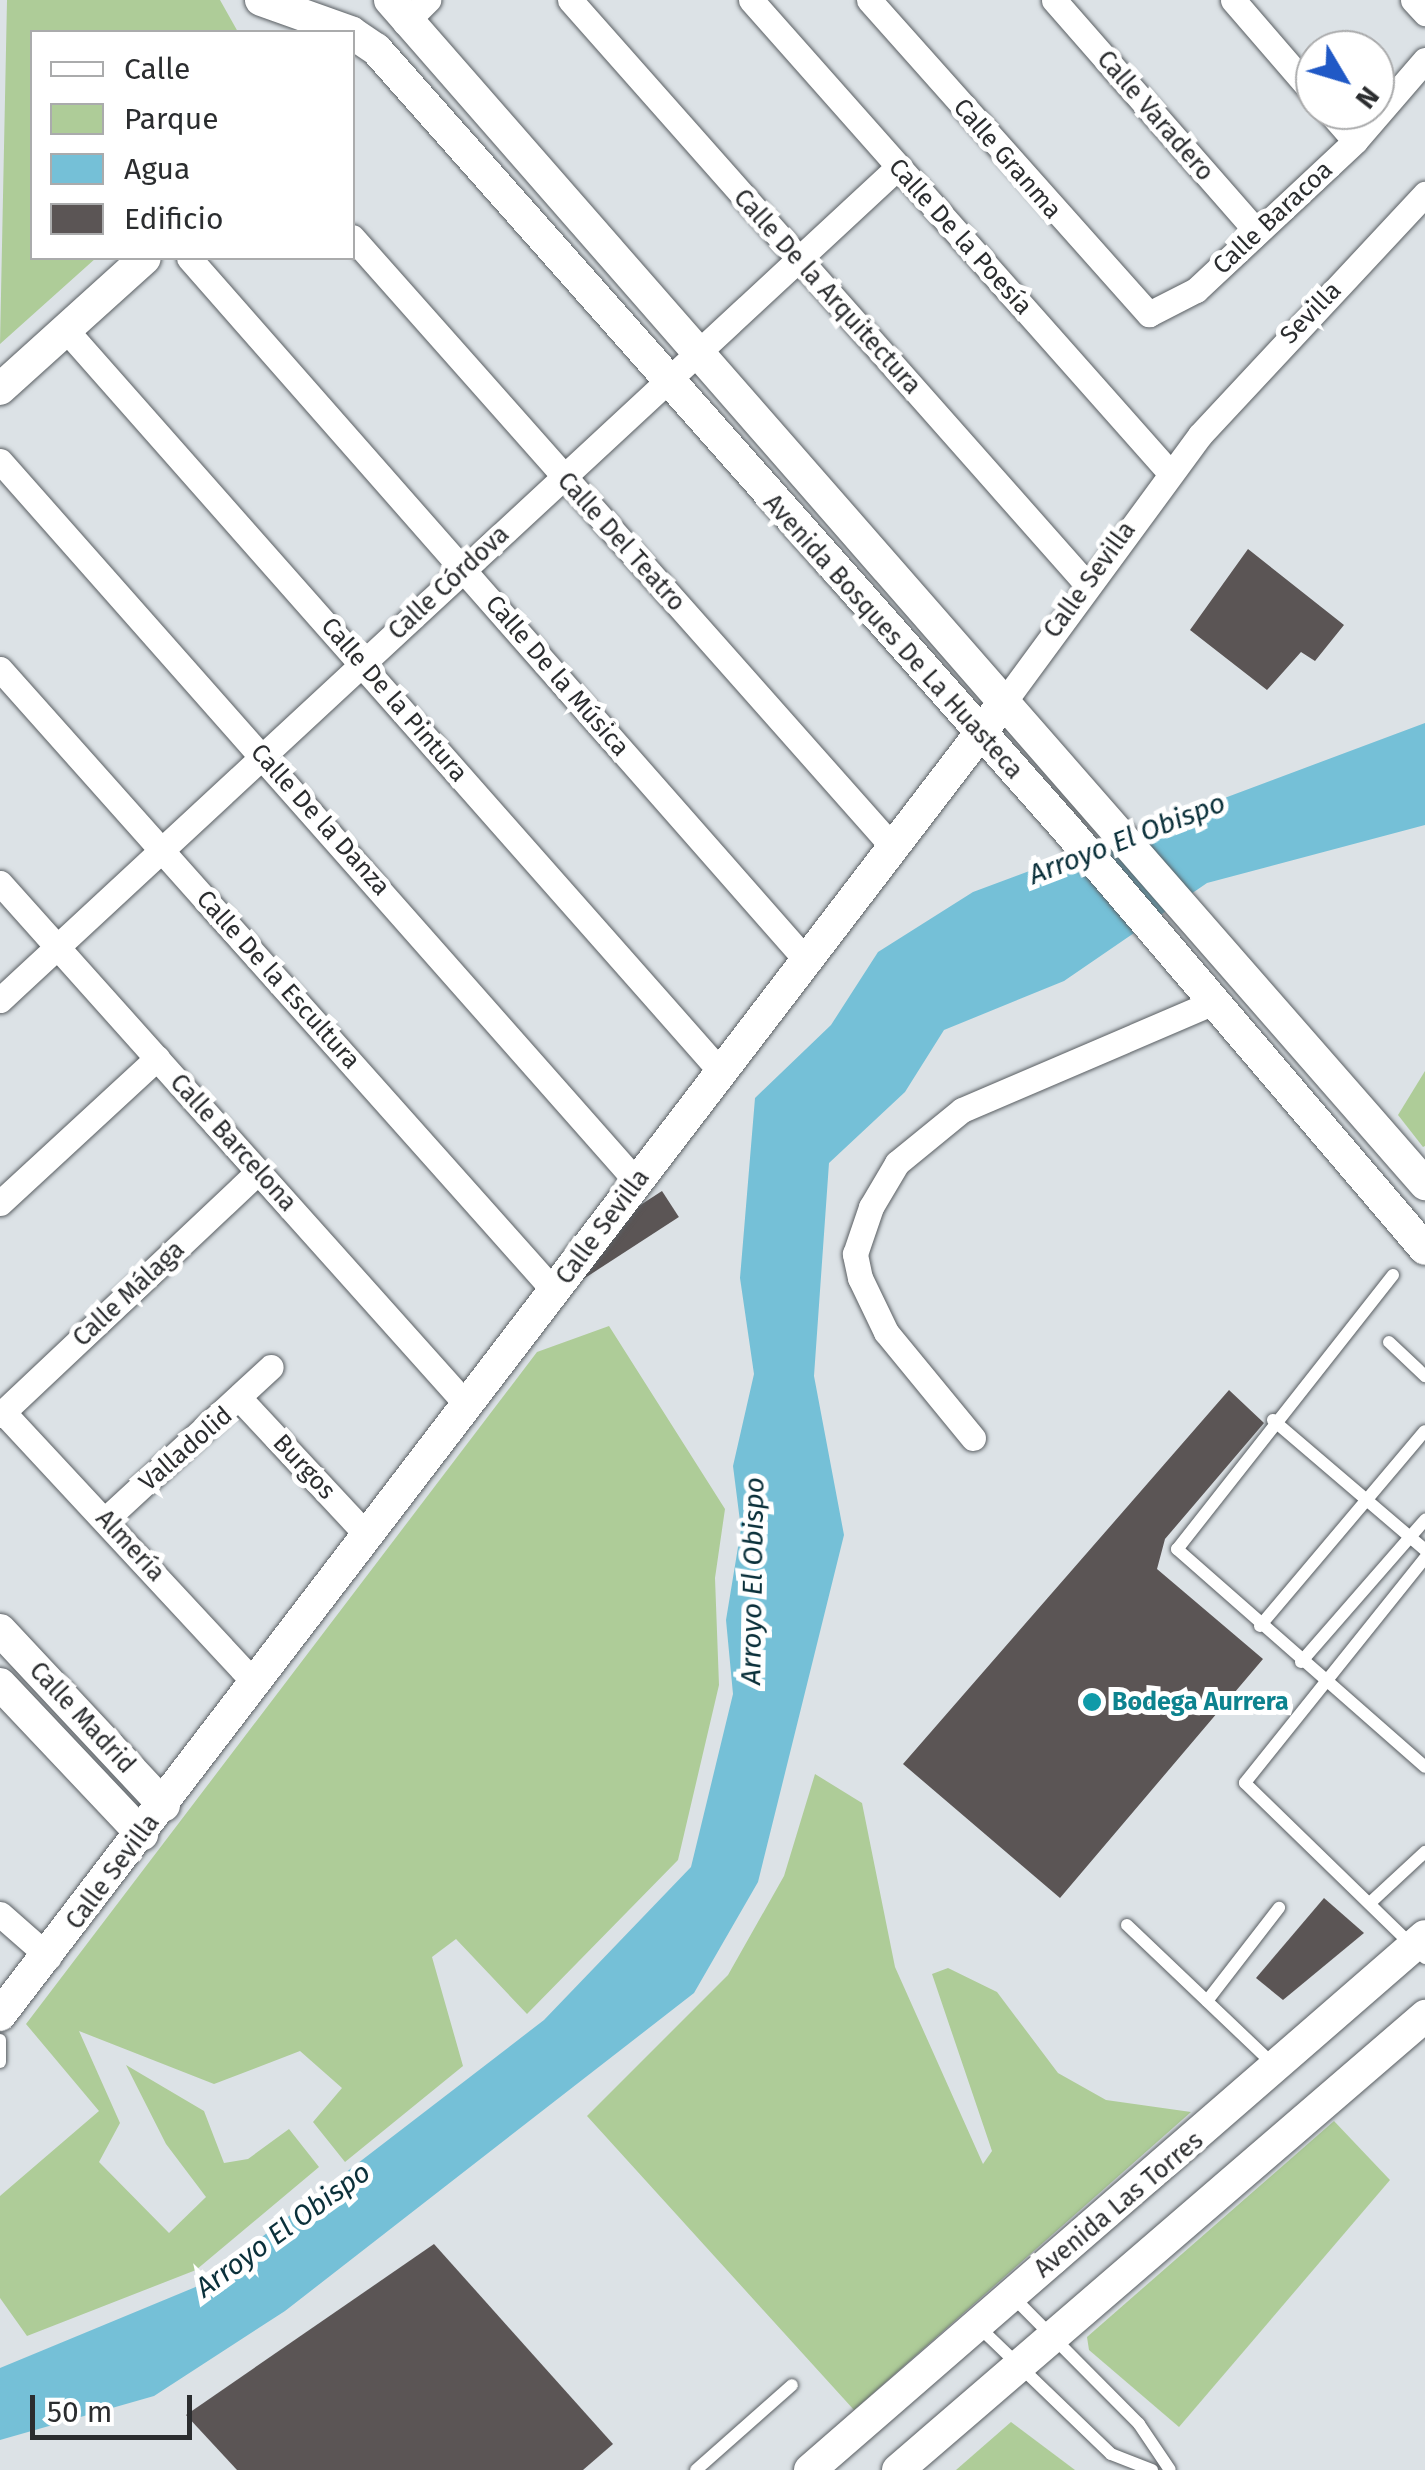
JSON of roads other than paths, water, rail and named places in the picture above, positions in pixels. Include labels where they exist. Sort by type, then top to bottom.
[{"type":"street","points":[[247,0],[269,30]]},
{"type":"street","name":"Avenida Bosques De La Huasteca","points":[[261,0],[327,30]]},
{"type":"street","points":[[355,43],[381,0]]},
{"type":"street","name":"Calle De la Arquitectura","points":[[570,0],[1085,582]]},
{"type":"street","name":"Calle De la Poesía","points":[[751,0],[1170,473]]},
{"type":"street","name":"Calle Granma","points":[[869,0],[1149,314]]},
{"type":"street","name":"Calle Varadero","points":[[1054,0],[1256,232]]},
{"type":"street","points":[[1232,0],[1295,72]]},
{"type":"street","points":[[1413,0],[1425,13]]},
{"type":"street","points":[[355,43],[408,8]]},
{"type":"street","name":"Avenida Bosques De La Huasteca","points":[[408,8],[695,352],[1001,706],[1077,818],[1226,993],[1425,1249]]},
{"type":"street","name":"Avenida Bosques De La Huasteca","points":[[355,43],[665,382],[978,734],[1077,818]]},
{"type":"street","name":"Calle Baracoa","points":[[1149,314],[1174,307],[1355,141],[1425,60]]},
{"type":"street","points":[[1345,130],[1355,141]]},
{"type":"street","name":"Calle Córdova","points":[[0,1000],[898,167]]},
{"type":"street","name":"Sevilla","points":[[1200,435],[1425,194]]},
{"type":"street","name":"Calle Del Teatro","points":[[355,240],[891,845]]},
{"type":"street","points":[[0,389],[143,260]]},
{"type":"street","name":"Calle De la Música","points":[[190,260],[805,959]]},
{"type":"street","name":"Calle De la Pintura","points":[[66,330],[721,1072]]},
{"type":"street","name":"Calle Sevilla","points":[[0,2014],[48,1957],[366,1534],[1001,706],[1085,582],[1200,435]]},
{"type":"street","name":"Calle De la Danza","points":[[0,461],[636,1182]]},
{"type":"street","name":"Calle De la Escultura","points":[[0,668],[555,1292]]},
{"type":"street","name":"Calle Barcelona","points":[[0,883],[466,1404]]},
{"type":"street","points":[[973,1438],[886,1332],[860,1278],[855,1254],[871,1207],[897,1163],[962,1110],[1226,993]]},
{"type":"street","name":"Avenida Bosques De La Huasteca","points":[[1226,993],[1425,1184]]},
{"type":"street","points":[[0,1203],[157,1058]]},
{"type":"street","name":"Calle Málaga","points":[[1,1414],[258,1172]]},
{"type":"street","name":"Valladolid","points":[[106,1519],[241,1400],[267,1372]]},
{"type":"street","name":"Burgos","points":[[241,1400],[366,1534]]},
{"type":"street","name":"Almería","points":[[1,1414],[106,1519],[254,1682]]},
{"type":"street","name":"Calle Madrid","points":[[0,1630],[164,1804]]},
{"type":"street","name":"Calle Madrid","points":[[0,1684],[142,1834]]},
{"type":"street","points":[[0,1914],[48,1957]]},
{"type":"street","name":"Avenida Las Torres","points":[[810,2470],[1422,1946]]},
{"type":"street","points":[[898,2470],[1425,2016]]},
{"type":"lane","points":[[1393,1275],[1177,1543],[1260,1626],[1425,1767]]},
{"type":"lane","points":[[1388,1342],[1425,1376]]},
{"type":"lane","points":[[1273,1420],[1425,1550]]},
{"type":"lane","points":[[1260,1626],[1425,1430]]},
{"type":"lane","points":[[1301,1662],[1425,1520]]},
{"type":"lane","points":[[1422,1946],[1370,1902],[1245,1782],[1322,1680],[1425,1558]]},
{"type":"lane","points":[[1370,1902],[1425,1852]]},
{"type":"lane","points":[[1207,2001],[1280,1908]]},
{"type":"lane","points":[[1127,1925],[1278,2068]]},
{"type":"lane","points":[[0,2040],[0,2062]]},
{"type":"lane","points":[[1011,2295],[1049,2338],[1139,2424],[1170,2470]]},
{"type":"lane","points":[[978,2326],[1015,2367],[1111,2454],[1152,2470]]},
{"type":"lane","points":[[696,2470],[792,2386]]},
{"type":"water","name":"Arroyo El Obispo","points":[[1425,723],[1425,825],[1207,883],[1064,981],[944,1030],[905,1092],[829,1163],[814,1376],[844,1535],[758,1882],[694,1993],[285,2311],[154,2396],[0,2440],[0,2368],[198,2286],[544,2020],[691,1867],[733,1694],[726,1620],[741,1529],[733,1466],[754,1374],[740,1278],[755,1098],[831,1025],[878,952],[973,892]]},
{"type":"place","name":"Bodega Aurrera","points":[[1092,1702]]}]
